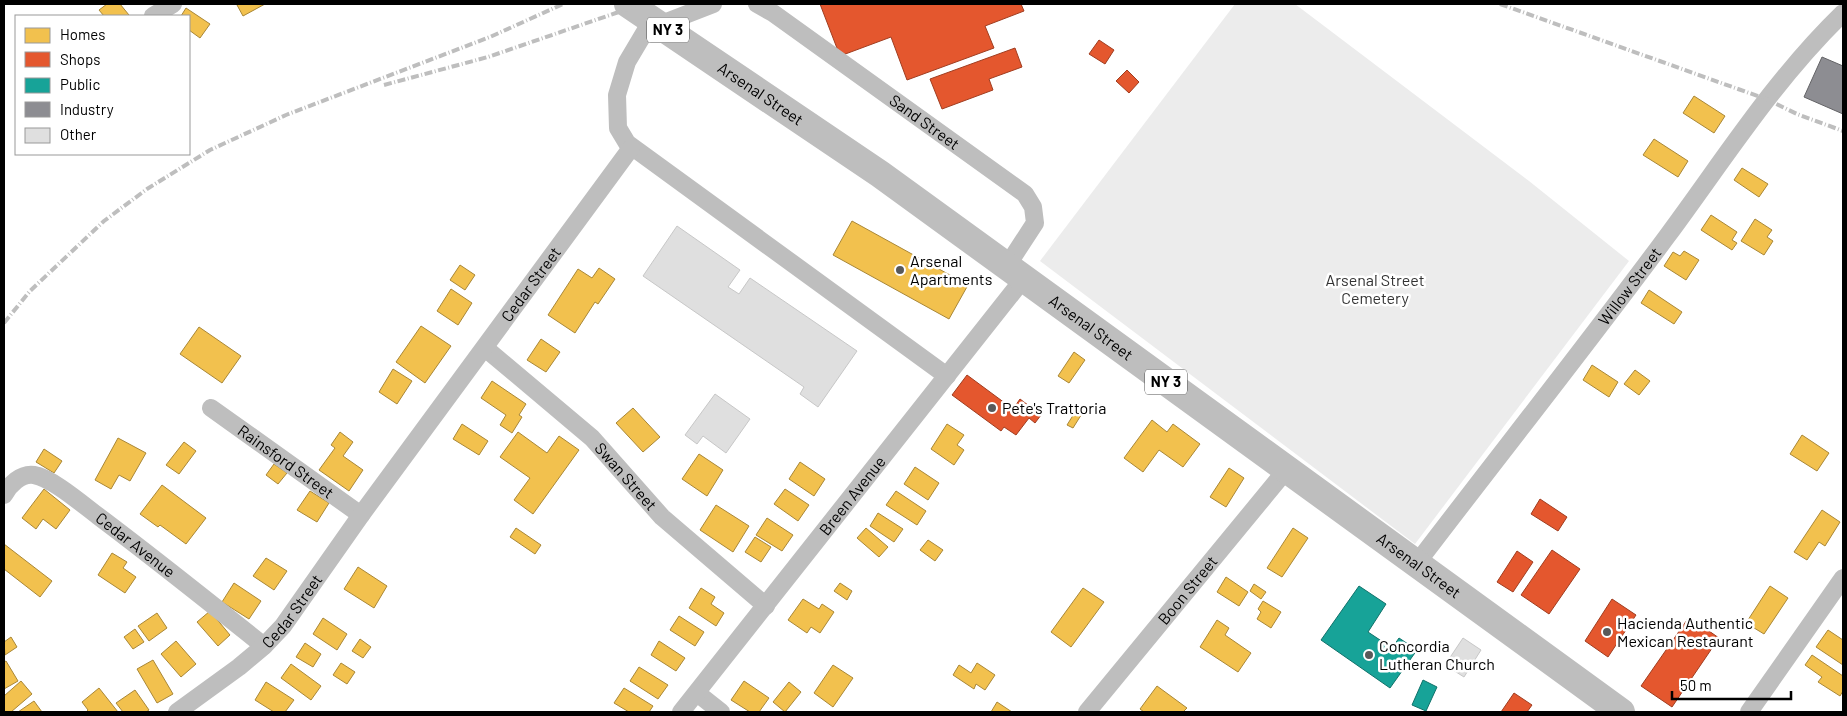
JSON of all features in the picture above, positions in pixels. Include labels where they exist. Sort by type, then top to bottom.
[{"type":"highway","name":"Arsenal Street","points":[[628,4],[880,174],[1621,712]]},
{"type":"street","points":[[154,15],[173,4]]},
{"type":"street","points":[[713,4],[646,30],[627,62],[617,96],[618,128],[627,143],[631,148],[947,376]]},
{"type":"street","name":"Sand Street","points":[[756,4],[773,13],[1025,194],[1033,207],[1035,223],[1016,272]]},
{"type":"street","name":"Willow Street","points":[[1417,563],[1667,236],[1766,100],[1812,43],[1843,13]]},
{"type":"street","name":"Cedar Street","points":[[177,712],[239,667],[264,646],[283,626],[360,516],[631,148]]},
{"type":"street","name":"Breen Avenue","points":[[681,712],[947,376],[1016,272]]},
{"type":"street","name":"Swan Street","points":[[485,348],[592,438],[662,517],[766,606]]},
{"type":"street","name":"Rainsford Street","points":[[211,408],[360,516]]},
{"type":"street","name":"Boon Street","points":[[1087,712],[1287,469]]},
{"type":"street","name":"Cedar Avenue","points":[[4,495],[21,477],[33,475],[47,481],[67,493],[146,552],[264,646]]},
{"type":"street","points":[[1749,712],[1843,578]]},
{"type":"street","points":[[697,693],[721,712]]},
{"type":"green space","name":"Arsenal Street Cemetery","points":[[1235,4],[1295,4],[1529,181],[1629,261],[1415,544],[1040,261]]},
{"type":"building: Homes","points":[[107,4],[120,4],[129,15],[103,15],[99,10]]},
{"type":"building: Homes","points":[[265,4],[243,16],[237,5]]},
{"type":"building: Homes","points":[[186,8],[210,24],[200,38],[190,31],[190,15],[182,15]]},
{"type":"building: Homes","points":[[1694,96],[1725,116],[1714,133],[1683,113]]},
{"type":"building: Homes","points":[[1654,139],[1688,161],[1678,177],[1643,155]]},
{"type":"building: Homes","points":[[1742,168],[1768,184],[1759,197],[1734,180]]},
{"type":"building: Homes","points":[[1711,215],[1737,232],[1732,240],[1737,243],[1732,250],[1701,230]]},
{"type":"building: Homes","points":[[1755,219],[1772,230],[1767,237],[1773,241],[1764,255],[1741,241]]},
{"type":"building: Homes","name":"Arsenal Apartments","points":[[852,221],[968,285],[949,319],[833,255]]},
{"type":"building: Homes","points":[[1684,251],[1699,260],[1686,280],[1664,266],[1673,252],[1680,256]]},
{"type":"building: Homes","points":[[460,265],[475,275],[465,290],[450,280]]},
{"type":"building: Homes","points":[[599,268],[615,279],[598,304],[595,302],[575,333],[548,315],[578,269],[592,278]]},
{"type":"building: Homes","points":[[451,289],[472,303],[458,325],[437,311]]},
{"type":"building: Homes","points":[[1649,290],[1682,312],[1674,324],[1641,303]]},
{"type":"building: Homes","points":[[421,326],[451,346],[425,383],[396,362]]},
{"type":"building: Homes","points":[[199,327],[241,356],[222,383],[180,354]]},
{"type":"building: Homes","points":[[541,339],[560,352],[546,372],[527,360]]},
{"type":"building: Homes","points":[[1074,352],[1085,360],[1069,383],[1058,376]]},
{"type":"building: Homes","points":[[1592,365],[1618,382],[1609,397],[1583,380]]},
{"type":"building: Homes","points":[[393,369],[412,381],[397,404],[379,392]]},
{"type":"building: Homes","points":[[1635,370],[1650,381],[1639,395],[1624,384]]},
{"type":"building: Homes","points":[[492,381],[526,404],[519,415],[522,417],[512,433],[500,425],[506,415],[481,398]]},
{"type":"building: Homes","points":[[633,408],[660,437],[643,452],[616,423]]},
{"type":"building: Homes","points":[[1077,409],[1083,412],[1073,428],[1067,425]]},
{"type":"building: Homes","points":[[1152,420],[1167,432],[1173,424],[1200,444],[1183,467],[1159,450],[1143,472],[1124,458]]},
{"type":"building: Homes","points":[[462,424],[488,441],[479,455],[453,439]]},
{"type":"building: Homes","points":[[947,424],[964,435],[957,445],[964,450],[954,465],[931,449]]},
{"type":"building: Homes","points":[[340,432],[353,442],[343,456],[363,470],[349,491],[319,470],[335,448],[331,445]]},
{"type":"building: Homes","points":[[518,432],[547,453],[559,436],[579,450],[533,514],[514,500],[530,478],[500,457]]},
{"type":"building: Homes","points":[[1802,435],[1829,453],[1817,471],[1790,454]]},
{"type":"building: Homes","points":[[118,438],[146,453],[130,481],[119,475],[111,489],[95,480]]},
{"type":"building: Homes","points":[[184,442],[196,451],[179,474],[166,465]]},
{"type":"building: Homes","points":[[44,449],[62,461],[54,473],[36,462]]},
{"type":"building: Homes","points":[[699,454],[723,470],[707,496],[682,479]]},
{"type":"building: Homes","points":[[800,462],[825,479],[814,496],[789,479]]},
{"type":"building: Homes","points":[[274,464],[287,473],[278,484],[266,475]]},
{"type":"building: Homes","points":[[915,467],[939,483],[928,500],[904,484]]},
{"type":"building: Homes","points":[[1229,468],[1244,478],[1226,507],[1210,497]]},
{"type":"building: Homes","points":[[162,485],[206,518],[186,544],[160,525],[158,527],[140,514]]},
{"type":"building: Homes","points":[[44,489],[70,510],[56,529],[43,519],[36,529],[22,518]]},
{"type":"building: Homes","points":[[785,489],[809,505],[798,521],[774,504]]},
{"type":"building: Homes","points":[[310,491],[329,503],[317,522],[297,510]]},
{"type":"building: Homes","points":[[896,491],[926,511],[917,525],[886,505]]},
{"type":"building: Homes","points":[[716,505],[749,526],[733,552],[700,530]]},
{"type":"building: Homes","points":[[1822,510],[1840,522],[1825,546],[1819,542],[1807,560],[1794,552]]},
{"type":"building: Homes","points":[[878,513],[903,529],[894,542],[870,526]]},
{"type":"building: Homes","points":[[767,518],[793,535],[782,551],[756,535]]},
{"type":"building: Homes","points":[[516,528],[541,545],[535,554],[510,537]]},
{"type":"building: Homes","points":[[866,528],[888,547],[879,557],[857,538]]},
{"type":"building: Homes","points":[[1293,528],[1308,538],[1282,577],[1267,568]]},
{"type":"building: Homes","points":[[755,537],[771,547],[761,562],[745,552]]},
{"type":"building: Homes","points":[[928,540],[943,550],[935,561],[920,550]]},
{"type":"building: Homes","points":[[4,544],[52,581],[40,597],[4,569]]},
{"type":"building: Homes","points":[[112,553],[127,562],[123,568],[136,577],[125,593],[98,575]]},
{"type":"building: Homes","points":[[266,558],[287,571],[274,590],[253,576]]},
{"type":"building: Homes","points":[[358,567],[387,586],[374,608],[344,589]]},
{"type":"building: Homes","points":[[1226,577],[1248,592],[1239,606],[1217,592]]},
{"type":"building: Homes","points":[[234,583],[261,601],[249,619],[222,602]]},
{"type":"building: Homes","points":[[840,583],[852,591],[847,600],[834,591]]},
{"type":"building: Homes","points":[[1254,584],[1266,592],[1261,599],[1250,591]]},
{"type":"building: Homes","points":[[1770,586],[1788,598],[1764,634],[1746,623]]},
{"type":"building: Homes","points":[[701,588],[715,597],[711,604],[724,613],[716,626],[689,608]]},
{"type":"building: Homes","points":[[1083,588],[1104,602],[1071,647],[1051,632]]},
{"type":"building: Homes","points":[[803,599],[819,609],[822,604],[834,612],[820,633],[811,627],[807,633],[788,620]]},
{"type":"building: Homes","points":[[1263,601],[1281,612],[1271,628],[1257,619],[1261,612],[1258,609]]},
{"type":"building: Homes","points":[[210,611],[230,635],[218,646],[197,622]]},
{"type":"building: Homes","points":[[157,613],[167,628],[149,641],[138,626]]},
{"type":"building: Homes","points":[[679,616],[704,632],[695,646],[670,630]]},
{"type":"building: Homes","points":[[323,618],[347,634],[337,650],[313,634]]},
{"type":"building: Homes","points":[[1217,620],[1229,628],[1225,635],[1251,653],[1238,672],[1200,647]]},
{"type":"building: Homes","points":[[135,629],[144,642],[133,649],[124,637]]},
{"type":"building: Homes","points":[[1828,630],[1843,640],[1843,665],[1816,647]]},
{"type":"building: Homes","points":[[11,637],[17,647],[5,655],[4,642]]},
{"type":"building: Homes","points":[[360,639],[371,647],[363,658],[352,651]]},
{"type":"building: Homes","points":[[176,641],[196,664],[181,677],[161,654]]},
{"type":"building: Homes","points":[[659,641],[685,658],[676,671],[651,655]]},
{"type":"building: Homes","points":[[305,643],[321,654],[313,667],[296,657]]},
{"type":"building: Homes","points":[[1812,655],[1843,676],[1843,691],[1840,696],[1818,682],[1822,677],[1805,665]]},
{"type":"building: Homes","points":[[153,660],[173,694],[157,703],[137,669]]},
{"type":"building: Homes","points":[[6,661],[18,681],[4,689],[4,662]]},
{"type":"building: Homes","points":[[341,663],[355,672],[347,684],[333,675]]},
{"type":"building: Homes","points":[[977,663],[995,675],[985,690],[976,684],[974,689],[953,675],[959,665],[971,673]]},
{"type":"building: Homes","points":[[291,664],[321,686],[311,700],[281,678]]},
{"type":"building: Homes","points":[[833,665],[853,678],[833,707],[814,693]]},
{"type":"building: Homes","points":[[639,667],[668,685],[658,699],[630,681]]},
{"type":"building: Homes","points":[[21,681],[32,694],[11,712],[4,712],[4,696]]},
{"type":"building: Homes","points":[[744,681],[769,698],[759,712],[750,712],[731,700]]},
{"type":"building: Homes","points":[[266,682],[294,700],[285,712],[274,712],[255,700]]},
{"type":"building: Homes","points":[[789,682],[801,692],[785,712],[773,702]]},
{"type":"building: Homes","points":[[1157,686],[1187,708],[1183,712],[1144,712],[1140,709]]},
{"type":"building: Homes","points":[[99,688],[118,712],[86,712],[88,710],[82,702]]},
{"type":"building: Homes","points":[[624,688],[653,706],[649,712],[629,712],[614,703]]},
{"type":"building: Homes","points":[[135,690],[149,710],[146,712],[123,712],[116,703]]},
{"type":"building: Homes","points":[[34,701],[42,712],[18,712]]},
{"type":"building: Homes","points":[[997,702],[1012,712],[991,712]]},
{"type":"building: Shops","points":[[820,4],[1021,4],[1024,11],[985,26],[994,48],[907,80],[891,37],[840,56]]},
{"type":"building: Shops","points":[[1099,40],[1114,50],[1105,64],[1089,54]]},
{"type":"building: Shops","points":[[1015,48],[1022,67],[989,79],[993,90],[942,109],[930,79]]},
{"type":"building: Shops","points":[[1127,70],[1139,82],[1129,93],[1116,81]]},
{"type":"building: Shops","points":[[967,375],[1013,409],[1020,399],[1041,415],[1035,423],[1029,418],[1016,435],[1004,427],[1001,431],[952,395]]},
{"type":"building: Shops","points":[[1540,499],[1567,517],[1558,531],[1531,514]]},
{"type":"building: Shops","points":[[1552,550],[1580,569],[1549,614],[1521,595]]},
{"type":"building: Shops","points":[[1517,551],[1533,562],[1513,592],[1497,582]]},
{"type":"building: Shops","points":[[1612,599],[1636,615],[1608,657],[1585,641]]},
{"type":"building: Shops","points":[[1689,617],[1719,638],[1672,707],[1641,686]]},
{"type":"building: Shops","points":[[1514,693],[1532,705],[1527,712],[1501,712]]},
{"type":"building: Public","points":[[1359,586],[1386,604],[1368,632],[1392,648],[1399,638],[1417,650],[1390,688],[1321,640]]},
{"type":"building: Public","points":[[1423,680],[1437,687],[1426,711],[1412,705]]},
{"type":"building: Industry","points":[[1822,57],[1843,66],[1843,114],[1804,97]]},
{"type":"building: Other","points":[[677,226],[740,270],[728,287],[739,294],[750,278],[857,351],[818,407],[800,394],[804,387],[643,276]]},
{"type":"building: Other","points":[[715,394],[750,419],[726,453],[703,436],[697,444],[685,435]]},
{"type":"building: Other","points":[[1463,638],[1481,650],[1464,677],[1445,665]]},
{"type":"railway","points":[[4,323],[30,291],[104,221],[147,189],[210,150],[286,115],[490,37],[563,4]]},
{"type":"railway","points":[[384,85],[488,57],[642,4]]},
{"type":"railway","points":[[1500,4],[1766,99],[1797,114],[1843,131]]},
{"type":"place","name":"Arsenal Apartments","points":[[900,270]]},
{"type":"place","name":"Pete's Trattoria","points":[[992,408]]},
{"type":"place","name":"Hacienda Authentic Mexican Restaurant","points":[[1607,632]]},
{"type":"place","name":"Concordia Lutheran Church","points":[[1369,655]]}]
